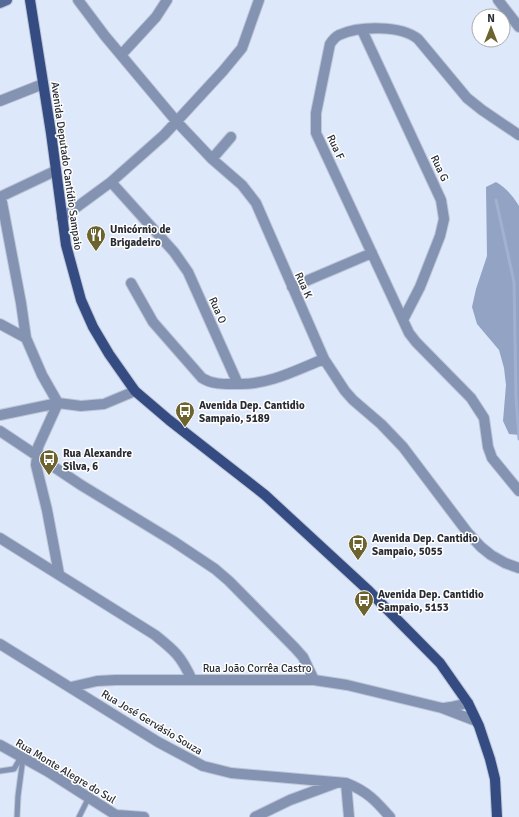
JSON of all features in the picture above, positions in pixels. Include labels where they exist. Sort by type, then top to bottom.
[{"type":"main road","name":"Avenida Deputado Cantídio Sampaio","points":[[30,0],[67,250],[81,300],[93,327],[105,348],[135,391],[173,424],[265,495],[363,586],[440,663],[468,703],[476,721],[490,759],[495,779],[497,817]]},
{"type":"street","points":[[0,3],[7,0]]},
{"type":"street","name":"Rua K","points":[[78,0],[121,55],[177,122],[212,159],[242,185],[250,194],[256,203],[324,359],[344,390],[353,400],[381,424],[403,447],[481,547],[505,563],[519,568]]},
{"type":"street","points":[[121,55],[156,17],[167,0]]},
{"type":"street","points":[[62,218],[111,182],[164,135],[236,57],[242,48],[259,0]]},
{"type":"street","points":[[498,0],[519,27]]},
{"type":"street","name":"Rua F","points":[[519,135],[467,98],[418,39],[412,34],[404,31],[384,28],[362,30],[339,35],[334,38],[330,44],[316,113],[316,133],[403,320],[416,342],[471,398],[479,409],[484,418],[490,453],[496,463],[519,491]]},
{"type":"street","name":"Rua G","points":[[362,30],[441,200],[444,210],[444,219],[440,236],[415,299],[403,320]]},
{"type":"street","points":[[0,101],[43,84]]},
{"type":"street","points":[[212,159],[231,137]]},
{"type":"street","points":[[55,171],[28,182],[0,197],[21,303],[26,338],[42,375],[58,404]]},
{"type":"street","name":"Rua O","points":[[111,182],[174,252],[188,272],[238,384]]},
{"type":"street","points":[[292,287],[372,253]]},
{"type":"street","points":[[132,283],[153,322],[202,378],[208,382],[248,384],[269,381],[324,359]]},
{"type":"street","points":[[0,324],[26,338]]},
{"type":"street","points":[[0,415],[58,404],[81,406],[104,404],[135,391]]},
{"type":"street","points":[[58,404],[36,454],[36,465],[47,510],[59,574]]},
{"type":"street","points":[[0,431],[82,485],[173,541],[214,569],[229,581],[295,648],[303,657],[314,680]]},
{"type":"street","points":[[0,538],[155,635],[176,652],[182,659],[192,680]]},
{"type":"street","name":"Rua José Gervásio Souza","points":[[0,644],[158,742],[203,766],[231,773],[342,782],[364,791],[390,817]]},
{"type":"street","name":"Rua João Corrêa Castro","points":[[71,687],[97,681],[314,680],[347,685],[442,708],[476,721]]},
{"type":"street","name":"Rua João Corrêa Castro","points":[[442,708],[468,703]]},
{"type":"street","name":"Rua Monte Alegre do Sul","points":[[0,746],[22,757],[118,816]]},
{"type":"street","points":[[255,817],[290,800],[342,782],[349,817]]},
{"type":"street","points":[[118,816],[144,817]]},
{"type":"lane","points":[[0,771],[14,769],[22,757]]},
{"type":"lane","points":[[17,817],[22,757]]},
{"type":"lane","points":[[78,817],[89,798]]},
{"type":"shaded area","points":[[496,182],[509,192],[519,206],[519,435],[509,434],[503,421],[506,385],[504,368],[499,350],[477,324],[472,307],[476,289],[487,256],[486,187]]},
{"type":"waterway","points":[[496,200],[514,282],[516,396],[519,439]]},
{"type":"place","name":"Unicórnio de Brigadeiro","points":[[96,252]]},
{"type":"place","name":"Avenida Dep. Cantidio Sampaio, 5189","points":[[185,428]]},
{"type":"place","name":"Rua Alexandre Silva, 6","points":[[49,476]]},
{"type":"place","name":"Avenida Dep. Cantidio Sampaio, 5055","points":[[358,561]]},
{"type":"place","name":"Avenida Dep. Cantidio Sampaio, 5153","points":[[364,617]]}]
